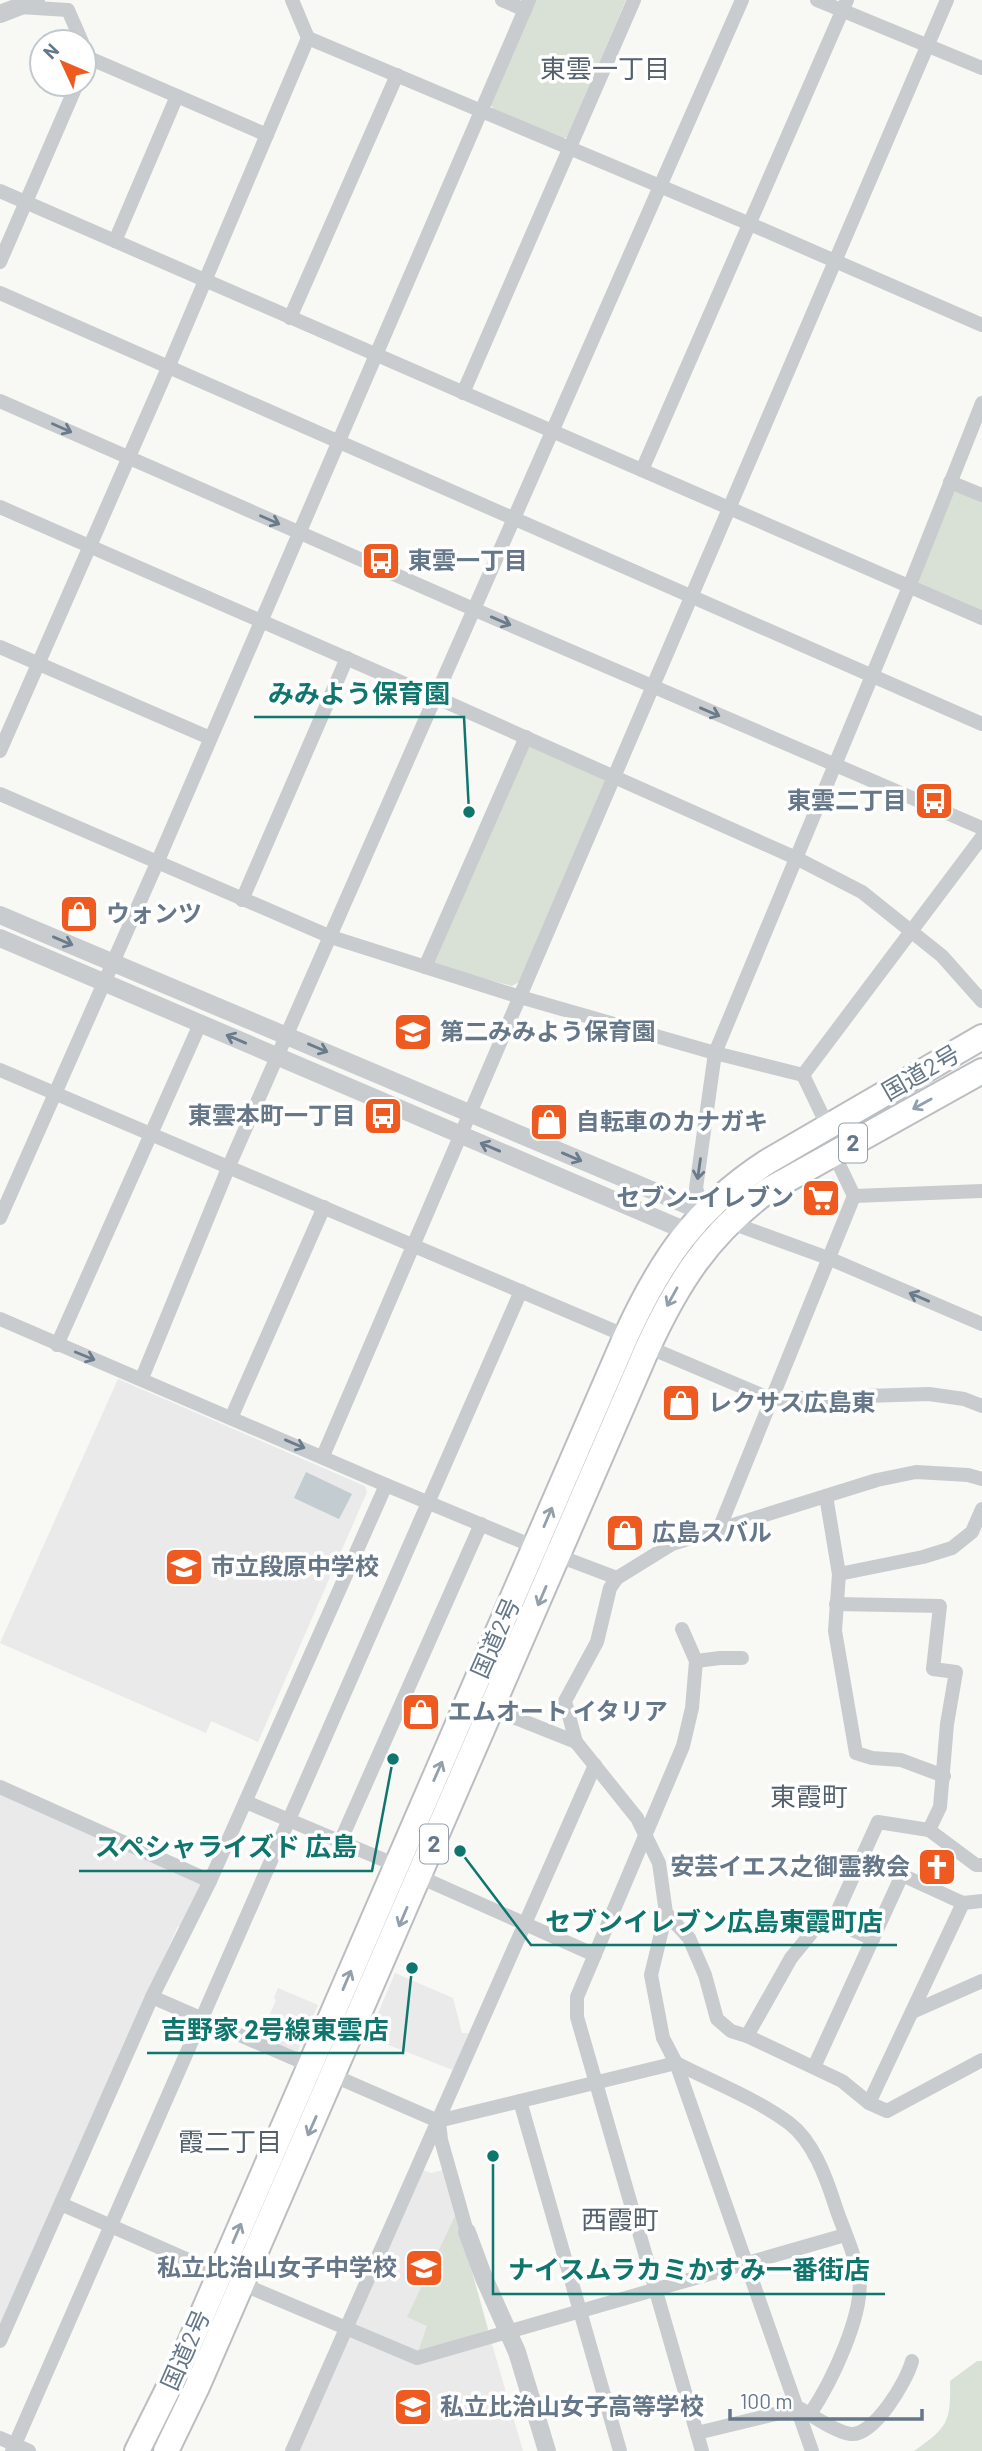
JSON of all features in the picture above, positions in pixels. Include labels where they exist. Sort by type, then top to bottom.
[{"type":"highway","name":"国道2号","points":[[137,2451],[182,2361],[231,2279],[334,2075],[559,1556],[637,1342],[653,1281],[696,1222],[753,1171],[982,1037]]},
{"type":"highway","name":"国道2号","points":[[166,2451],[197,2387],[231,2279],[310,2066],[535,1547],[637,1342],[710,1241],[729,1222],[779,1183],[982,1071]]},
{"type":"street","points":[[0,14],[36,0]]},
{"type":"street","points":[[292,0],[308,38],[982,325]]},
{"type":"street","points":[[0,1218],[157,863],[527,5],[502,0]]},
{"type":"street","points":[[463,393],[634,0]]},
{"type":"street","points":[[142,1378],[229,1166],[742,0]]},
{"type":"street","points":[[817,0],[845,5],[928,46],[982,68]]},
{"type":"street","points":[[323,1456],[947,0]]},
{"type":"street","points":[[642,470],[845,5]]},
{"type":"street","points":[[18,7],[68,10],[76,28]]},
{"type":"street","points":[[0,751],[168,368],[308,38]]},
{"type":"street","points":[[98,63],[267,135]]},
{"type":"street","points":[[290,318],[397,75]]},
{"type":"street","points":[[115,241],[177,96]]},
{"type":"street","points":[[0,262],[72,98]]},
{"type":"street","points":[[0,191],[982,618]]},
{"type":"street","points":[[0,293],[982,724]]},
{"type":"street","points":[[0,401],[982,828]]},
{"type":"street","points":[[696,1222],[696,1188],[715,1053],[981,409]]},
{"type":"street","points":[[950,482],[982,495]]},
{"type":"street","points":[[2,514],[88,547],[435,696],[796,858],[862,892],[942,956],[982,1001]]},
{"type":"street","points":[[0,647],[210,738]]},
{"type":"street","points":[[242,900],[347,658]]},
{"type":"street","points":[[425,967],[526,737]]},
{"type":"street","points":[[0,794],[331,937],[520,997],[715,1053],[803,1075]]},
{"type":"street","points":[[803,1075],[982,837]]},
{"type":"street","points":[[0,915],[471,1112],[696,1222],[710,1241]]},
{"type":"street","points":[[0,938],[461,1135],[696,1222],[729,1222],[828,1258],[982,1324]]},
{"type":"street","points":[[58,1345],[200,1024]]},
{"type":"street","points":[[0,1070],[771,1399],[929,1394],[964,1399],[982,1406]]},
{"type":"street","points":[[803,1075],[828,1127]]},
{"type":"street","points":[[719,1529],[854,1196],[834,1154]]},
{"type":"street","points":[[854,1196],[982,1191]]},
{"type":"street","points":[[232,1416],[324,1207]]},
{"type":"street","points":[[14,2448],[521,1291]]},
{"type":"street","points":[[0,1319],[232,1416],[386,1485],[617,1578]]},
{"type":"street","points":[[812,2451],[803,2412],[746,2263],[676,2063],[663,2038],[651,1975],[666,1913],[659,1863],[637,1818],[576,1742],[565,1701],[597,1642],[610,1588],[617,1578],[672,1544],[877,1480],[916,1472],[968,1475],[982,1479]]},
{"type":"street","points":[[0,2341],[152,1997],[211,1881],[386,1485]]},
{"type":"street","points":[[826,1496],[839,1574],[835,1631],[856,1753],[872,1758],[901,1760],[944,1776]]},
{"type":"street","points":[[839,1574],[923,1557],[953,1548],[972,1532],[982,1509]]},
{"type":"street","points":[[340,1842],[481,1524]]},
{"type":"street","points":[[836,1604],[940,1606],[933,1669],[956,1672],[947,1724],[940,1807],[929,1830]]},
{"type":"street","points":[[682,1629],[696,1661],[692,1708],[683,1746],[577,1997],[577,2017],[702,2451]]},
{"type":"street","points":[[696,1661],[742,1658]]},
{"type":"street","points":[[493,1709],[576,1742]]},
{"type":"street","points":[[292,2451],[595,1765]]},
{"type":"street","points":[[0,1787],[211,1881]]},
{"type":"street","points":[[246,1802],[396,1866]]},
{"type":"street","points":[[833,1921],[878,1822],[929,1830],[976,1865],[982,1865]]},
{"type":"street","points":[[814,2067],[902,1875],[963,1903],[982,1902]]},
{"type":"street","points":[[420,1877],[595,1955]]},
{"type":"street","points":[[869,2103],[963,1903]]},
{"type":"street","points":[[666,1913],[689,1938],[705,1975],[717,2019],[732,2031],[842,2081],[869,2103],[887,2111],[982,2060]]},
{"type":"street","points":[[747,2036],[791,1958],[822,1920],[833,1921],[873,1939]]},
{"type":"street","points":[[912,2012],[982,1981]]},
{"type":"street","points":[[152,1997],[439,2121],[676,2063],[790,2123],[826,2175],[859,2276],[857,2304],[835,2368],[803,2412]]},
{"type":"street","points":[[520,2101],[620,2451]]},
{"type":"street","points":[[439,2121],[441,2140],[467,2232],[522,2366],[547,2451]]},
{"type":"street","points":[[61,2204],[417,2358],[845,2235]]},
{"type":"street","points":[[697,2433],[803,2412],[851,2434],[864,2432],[901,2388],[912,2361]]},
{"type":"street","points":[[0,2438],[14,2448],[29,2451]]},
{"type":"shaded area","points":[[535,0],[626,0],[567,137],[562,139],[495,111],[490,104]]},
{"type":"shaded area","points":[[958,490],[982,501],[982,612],[921,585],[916,580],[952,493]]},
{"type":"shaded area","points":[[532,744],[605,776],[606,782],[519,982],[512,986],[436,966],[432,959],[526,747]]},
{"type":"shaded area","name":"市立段原中学校","points":[[118,1379],[365,1486],[367,1492],[258,1742],[211,1721],[206,1733],[0,1643]]},
{"type":"shaded area","points":[[306,1472],[352,1494],[339,1519],[294,1498]]},
{"type":"shaded area","points":[[0,1793],[199,1881],[202,1887],[184,1928],[178,1926],[0,2328]]},
{"type":"shaded area","points":[[395,1973],[453,1998],[462,2033],[469,2033],[453,2070],[368,2037]]},
{"type":"shaded area","points":[[278,1988],[318,2005],[297,2053],[260,2037],[276,2000],[274,1998]]},
{"type":"shaded area","name":"私立比治山女子中学校","points":[[420,2169],[431,2173],[443,2170],[488,2328],[485,2333],[418,2352],[355,2326]]},
{"type":"shaded area","points":[[456,2214],[488,2330],[418,2352],[427,2326],[407,2317]]},
{"type":"shaded area","name":"私立比治山女子高等学校","points":[[353,2335],[416,2363],[489,2342],[492,2344],[523,2451],[297,2451],[347,2338]]},
{"type":"shaded area","points":[[977,2361],[982,2361],[982,2451],[914,2451],[934,2436],[945,2422],[950,2406],[950,2381]]},
{"type":"place","name":"東雲一丁目","points":[[381,561]]},
{"type":"place","name":"東雲二丁目","points":[[934,801]]},
{"type":"place","name":"みみよう保育園","points":[[469,812]]},
{"type":"place","name":"ウォンツ","points":[[79,914]]},
{"type":"place","name":"第二みみよう保育園","points":[[413,1032]]},
{"type":"place","name":"東雲本町一丁目","points":[[383,1116]]},
{"type":"place","name":"自転車のカナガキ","points":[[549,1122]]},
{"type":"place","name":"セブン-イレブン","points":[[821,1198]]},
{"type":"place","name":"レクサス広島東","points":[[681,1403]]},
{"type":"place","name":"広島スバル","points":[[625,1533]]},
{"type":"place","name":"市立段原中学校","points":[[184,1567]]},
{"type":"place","name":"エムオート イタリア","points":[[421,1712]]},
{"type":"place","name":"スペシャライズド 広島","points":[[393,1759]]},
{"type":"place","name":"セブンイレブン広島東霞町店","points":[[460,1851]]},
{"type":"place","name":"安芸イエス之御霊教会","points":[[937,1867]]},
{"type":"place","name":"吉野家 2号線東雲店","points":[[412,1968]]},
{"type":"place","name":"ナイスムラカミかすみ一番街店","points":[[493,2156]]},
{"type":"place","name":"私立比治山女子中学校","points":[[424,2268]]},
{"type":"place","name":"私立比治山女子高等学校","points":[[413,2407]]},
{"type":"district","name":"東雲一丁目","points":[[605,69]]},
{"type":"district","name":"東霞町","points":[[809,1797]]},
{"type":"district","name":"霞二丁目","points":[[230,2142]]},
{"type":"district","name":"西霞町","points":[[620,2220]]}]
